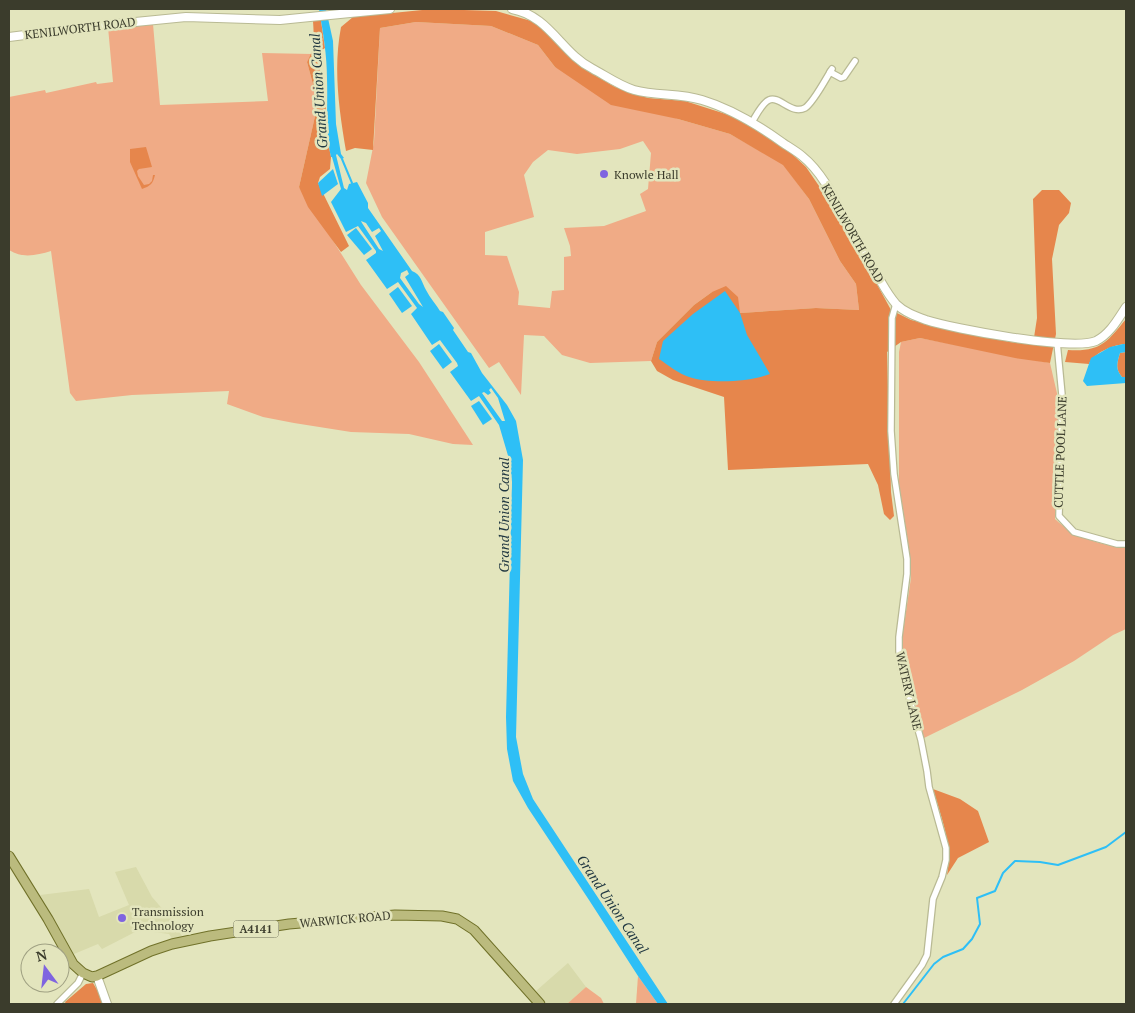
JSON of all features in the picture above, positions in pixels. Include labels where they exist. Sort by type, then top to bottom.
[{"type":"main road","name":"KENILWORTH ROAD","points":[[9,37],[105,24],[186,17],[280,20],[390,9]]},
{"type":"main road","name":"KENILWORTH ROAD","points":[[514,9],[534,13],[582,64],[632,90],[701,100],[752,122],[803,156],[827,186],[887,293],[904,310],[927,320],[962,329],[1083,344],[1097,340],[1108,333],[1126,307]]},
{"type":"main road","points":[[9,856],[74,964],[83,974],[92,977],[97,976],[107,1004]]},
{"type":"main road","name":"WARWICK ROAD","points":[[97,976],[152,950],[210,936],[308,922],[395,915],[442,916],[457,919],[474,930],[540,1004]]},
{"type":"street","points":[[752,122],[769,99],[794,109],[799,110],[807,107],[831,70],[841,78],[844,77],[855,61]]},
{"type":"street","name":"WATERY LANE","points":[[894,1004],[922,965],[927,954],[933,899],[944,868],[946,848],[929,787],[921,740],[901,668],[899,651],[907,559],[894,474],[891,431],[892,318],[896,304]]},
{"type":"street","name":"CUTTLE POOL LANE","points":[[1057,342],[1062,395],[1058,516],[1074,532],[1118,544],[1126,544]]},
{"type":"street","points":[[57,1004],[78,983],[83,974]]},
{"type":"shaded area","points":[[432,9],[496,11],[535,22],[581,67],[615,87],[648,98],[685,101],[732,116],[762,133],[792,154],[806,167],[841,218],[891,310],[911,320],[1010,342],[1033,344],[1037,318],[1033,199],[1042,190],[1059,190],[1071,203],[1069,213],[1059,225],[1052,259],[1056,334],[1050,363],[1015,358],[920,338],[901,342],[887,352],[891,492],[894,516],[890,520],[884,514],[878,485],[868,464],[728,470],[724,397],[673,380],[657,371],[651,361],[657,342],[694,305],[712,292],[726,286],[738,297],[740,313],[816,308],[859,310],[856,284],[840,261],[809,199],[783,165],[730,134],[678,119],[611,105],[555,67],[538,45],[491,26],[416,22],[380,28],[373,150],[355,148],[346,151],[337,74],[341,27],[353,17]]},
{"type":"shaded area","points":[[313,21],[321,21],[325,48],[316,54],[323,83],[326,132],[331,157],[330,169],[320,177],[318,183],[349,246],[341,252],[308,207],[299,187],[318,103],[307,62],[313,47]]},
{"type":"shaded area","points":[[416,22],[491,26],[538,45],[555,67],[678,119],[730,134],[783,164],[809,199],[840,261],[856,284],[859,310],[816,308],[740,313],[712,292],[694,305],[657,342],[651,361],[590,363],[562,355],[544,336],[524,335],[521,395],[499,362],[489,368],[382,217],[366,183],[374,142],[380,28]],"holes":[[[643,141],[651,153],[648,189],[640,194],[646,211],[604,226],[564,228],[571,256],[564,257],[564,290],[552,291],[550,308],[518,305],[519,292],[507,256],[485,255],[485,232],[534,217],[524,175],[533,162],[548,150],[577,154],[620,149]]]},
{"type":"shaded area","points":[[153,24],[160,105],[268,101],[262,53],[312,54],[307,62],[318,103],[299,187],[361,285],[419,362],[473,445],[453,444],[409,434],[351,432],[263,417],[227,404],[229,391],[132,395],[76,401],[70,393],[51,251],[35,255],[20,255],[9,250],[9,97],[45,90],[46,93],[96,82],[97,84],[113,82],[108,27]]},
{"type":"shaded area","points":[[146,147],[152,167],[139,169],[137,171],[138,176],[144,185],[149,184],[152,181],[153,175],[155,175],[151,184],[142,189],[130,162],[130,149]]},
{"type":"shaded area","points":[[1126,319],[1126,344],[1105,350],[1095,356],[1089,364],[1065,362],[1068,350],[1088,349],[1102,344],[1114,334]]},
{"type":"shaded area","points":[[920,338],[1050,363],[1059,402],[1055,519],[1070,531],[1088,539],[1126,548],[1126,629],[1022,690],[924,738],[909,687],[901,645],[911,578],[909,549],[899,485],[899,352],[901,342]]},
{"type":"shaded area","points":[[1126,352],[1126,377],[1122,377],[1118,371],[1117,363],[1120,353]]},
{"type":"shaded area","points":[[933,789],[960,799],[978,811],[989,842],[958,858],[947,875],[947,842]]},
{"type":"shaded area","points":[[136,867],[152,897],[172,920],[182,936],[173,940],[169,934],[139,930],[102,949],[98,944],[74,954],[70,943],[68,943],[40,895],[89,889],[99,917],[129,905],[115,872]]},
{"type":"shaded area","points":[[568,963],[586,987],[567,1004],[547,1004],[536,991]]},
{"type":"shaded area","points":[[638,976],[658,1004],[636,1004]]},
{"type":"shaded area","points":[[93,983],[103,1004],[66,1004],[65,1002],[86,984]]},
{"type":"shaded area","points":[[586,987],[601,998],[604,1004],[567,1004]]},
{"type":"water","points":[[319,9],[326,9],[333,41],[336,124],[341,154],[344,158],[341,159],[336,155],[344,188],[347,190],[349,184],[357,182],[368,203],[368,208],[412,271],[419,276],[429,296],[440,311],[443,312],[454,328],[453,330],[468,352],[471,353],[482,373],[507,405],[516,421],[523,460],[516,737],[523,774],[533,799],[668,1004],[658,1004],[638,976],[528,808],[513,781],[507,749],[506,717],[512,482],[509,459],[499,425],[479,396],[471,401],[450,372],[458,366],[457,363],[440,340],[432,345],[411,314],[417,308],[398,282],[387,289],[366,260],[376,251],[358,226],[346,232],[331,202],[341,189],[329,147],[326,61]],"holes":[[[361,221],[366,223],[372,232],[379,228],[381,231],[375,236],[383,251],[379,249]],[[407,270],[409,274],[405,277],[423,307],[400,278],[401,273]],[[491,388],[498,398],[505,421],[502,421],[482,393],[484,392],[488,395],[491,393],[489,390]]]},
{"type":"water","points":[[333,169],[338,184],[322,196],[318,183]]},
{"type":"water","points":[[356,228],[372,249],[364,255],[347,235]]},
{"type":"water","points":[[398,287],[412,306],[402,313],[389,294]]},
{"type":"water","points":[[725,291],[740,313],[747,335],[770,374],[752,379],[708,381],[685,376],[659,359],[663,341],[693,314]]},
{"type":"water","points":[[439,344],[452,362],[443,369],[430,351]]},
{"type":"water","points":[[1126,344],[1126,352],[1120,353],[1117,366],[1122,377],[1126,377],[1126,383],[1087,386],[1083,381],[1091,358],[1110,347]]},
{"type":"water","points":[[479,401],[492,419],[483,425],[471,406]]},
{"type":"waterway","points":[[342,159],[352,183]]},
{"type":"waterway","points":[[903,1004],[934,964],[943,957],[963,949],[972,939],[980,924],[977,898],[995,891],[1003,873],[1015,861],[1058,865],[1106,847],[1126,832]]},
{"type":"place","name":"Knowle Hall","points":[[604,174]]},
{"type":"place","name":"Transmission Technology","points":[[122,918]]},
{"type":"water label","name":"Grand Union Canal","points":[[318,91]]},
{"type":"water label","name":"Grand Union Canal","points":[[503,515]]},
{"type":"water label","name":"Grand Union Canal","points":[[613,904]]}]
